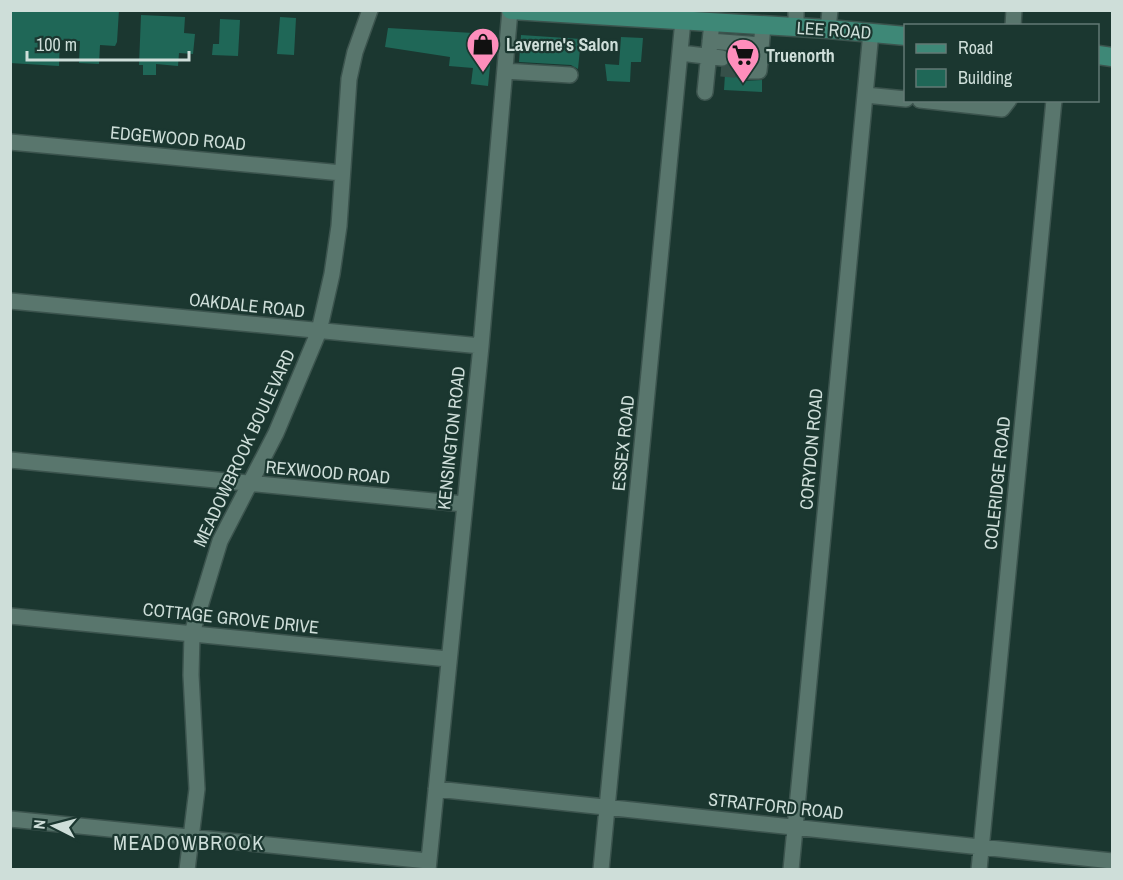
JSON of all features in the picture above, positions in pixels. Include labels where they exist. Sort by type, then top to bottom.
[{"type":"main road","name":"LEE ROAD","points":[[510,10],[684,16],[712,22],[763,25],[796,19],[829,20],[872,33],[904,36]]},
{"type":"street","name":"MEADOWBROOK BOULEVARD","points":[[187,870],[193,838],[197,789],[191,675],[192,633],[220,541],[276,433],[319,331],[332,274],[349,79],[355,52],[370,10]]},
{"type":"street","name":"KENSINGTON ROAD","points":[[428,865],[481,346],[510,10]]},
{"type":"street","name":"ESSEX ROAD","points":[[601,870],[684,16]]},
{"type":"street","points":[[705,92],[714,58],[712,22]]},
{"type":"street","points":[[744,65],[760,61],[763,25]]},
{"type":"street","name":"CORYDON ROAD","points":[[791,870],[872,33]]},
{"type":"street","points":[[680,53],[714,58],[761,45]]},
{"type":"street","points":[[505,71],[570,75]]},
{"type":"street","points":[[865,95],[904,99]]},
{"type":"street","points":[[938,102],[1002,109],[1007,102]]},
{"type":"street","name":"COLERIDGE ROAD","points":[[979,870],[1054,102]]},
{"type":"street","name":"EDGEWOOD ROAD","points":[[10,142],[342,173]]},
{"type":"street","name":"OAKDALE ROAD","points":[[10,301],[481,346]]},
{"type":"street","name":"REXWOOD ROAD","points":[[10,460],[464,504]]},
{"type":"street","name":"COTTAGE GROVE DRIVE","points":[[10,616],[448,659]]},
{"type":"street","name":"STRATFORD ROAD","points":[[436,789],[981,849],[1113,861]]},
{"type":"street","points":[[10,819],[428,865]]},
{"type":"building","points":[[10,10],[119,10],[117,42],[115,46],[100,45],[99,64],[79,63],[80,41],[60,40],[59,66],[10,63]]},
{"type":"building","points":[[141,15],[185,17],[184,33],[195,34],[193,54],[179,53],[178,66],[156,64],[156,75],[143,75],[143,65],[139,65]]},
{"type":"building","points":[[280,17],[296,18],[294,55],[277,54]]},
{"type":"building","points":[[220,19],[240,20],[238,56],[212,55],[213,44],[219,44]]},
{"type":"building","points":[[388,28],[490,34],[493,36],[488,86],[471,84],[473,68],[449,66],[450,57],[385,47]]},
{"type":"building","points":[[521,35],[581,39],[578,69],[571,65],[519,62]]},
{"type":"building","points":[[621,37],[643,38],[641,62],[631,62],[630,82],[607,81],[605,64],[619,65]]},
{"type":"building","name":"Truenorth","points":[[730,52],[737,53],[735,76],[742,81],[762,80],[762,92],[724,90],[725,74],[721,74],[721,68],[730,63]]},
{"type":"tunnel","points":[[722,58],[744,59]]},
{"type":"tunnel","points":[[721,69],[743,71]]},
{"type":"place","name":"Laverne's Salon","points":[[483,73]]},
{"type":"place","name":"Truenorth","points":[[743,84]]},
{"type":"district","name":"MEADOWBROOK","points":[[189,842]]}]
